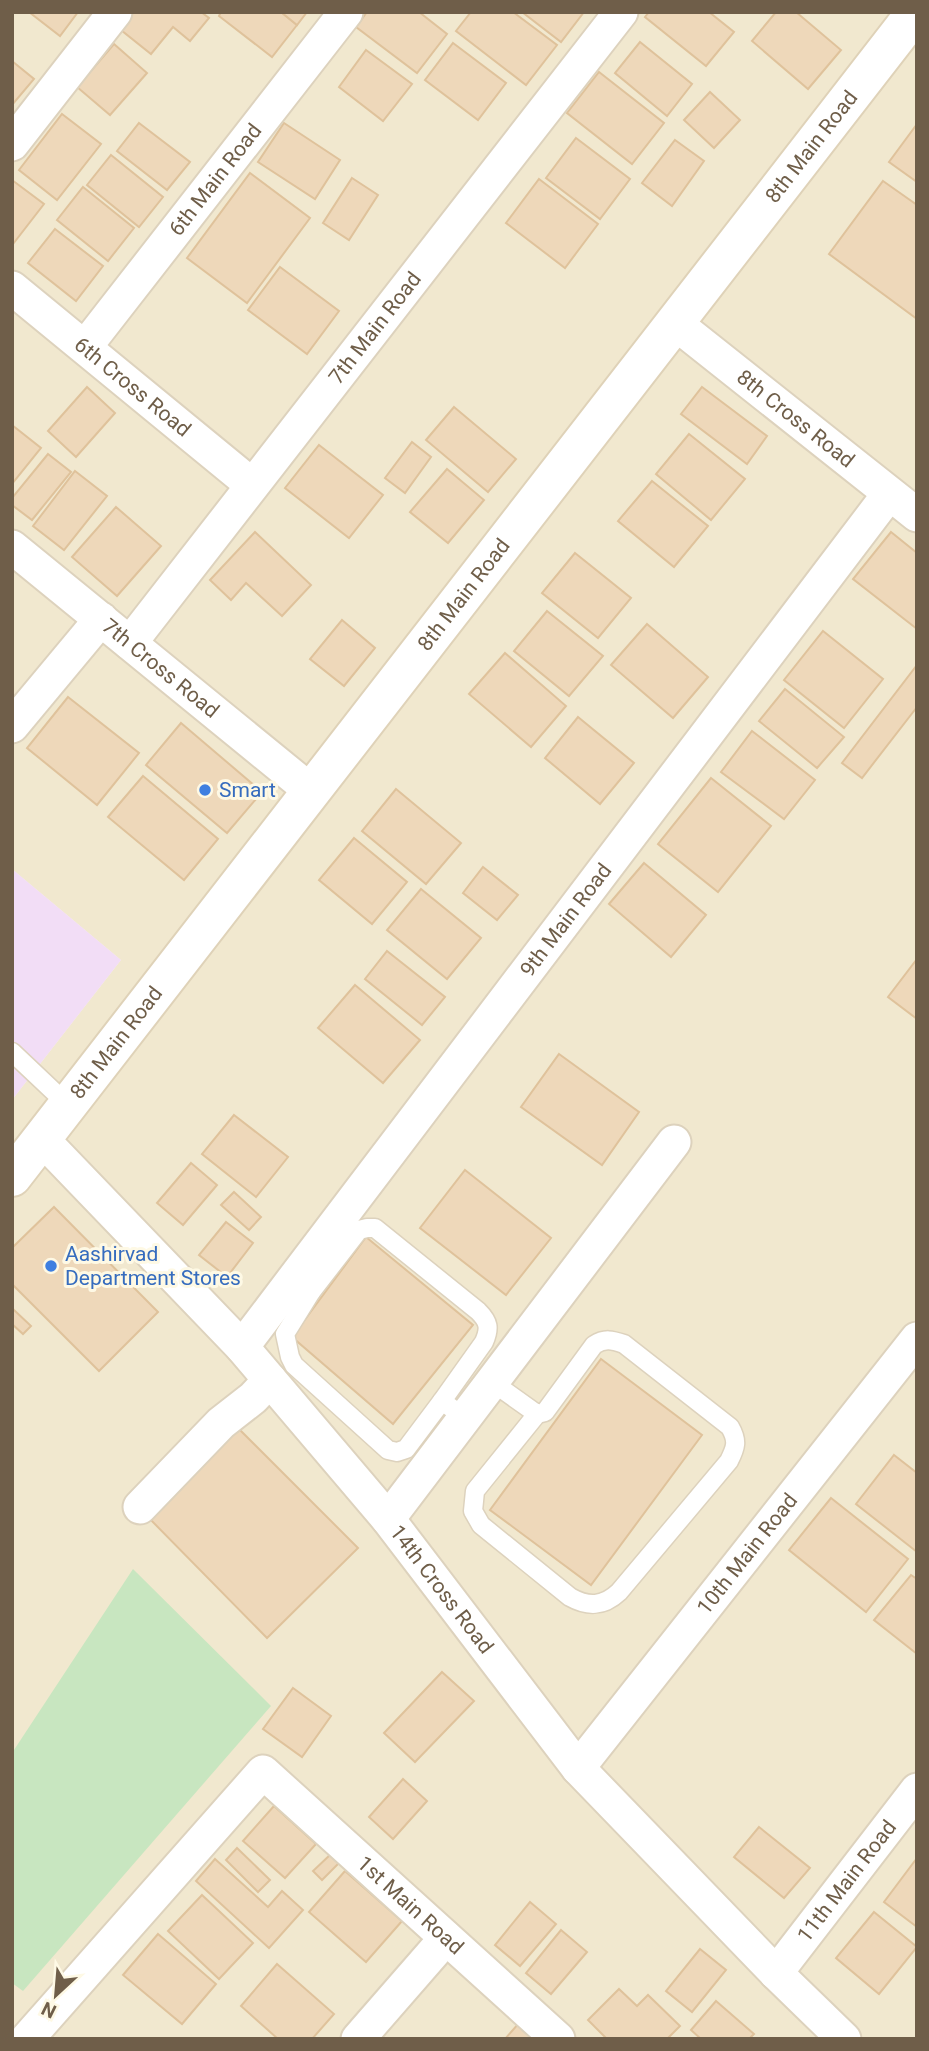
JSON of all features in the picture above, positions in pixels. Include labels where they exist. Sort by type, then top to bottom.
[{"type":"street","points":[[12,144],[115,12]]},
{"type":"street","name":"6th Main Road","points":[[85,347],[346,12]]},
{"type":"street","name":"7th Main Road","points":[[130,643],[621,12]]},
{"type":"street","name":"8th Main Road","points":[[12,1177],[916,12]]},
{"type":"street","name":"6th Cross Road","points":[[12,288],[253,485]]},
{"type":"street","name":"8th Cross Road","points":[[675,323],[917,515]]},
{"type":"street","name":"9th Main Road","points":[[242,1346],[302,1286],[890,494]]},
{"type":"street","name":"7th Cross Road","points":[[12,547],[311,791]]},
{"type":"street","points":[[12,726],[101,619]]},
{"type":"street","name":"14th Cross Road","points":[[41,1138],[242,1346],[387,1519],[578,1768],[776,1973],[844,2039]]},
{"type":"street","points":[[387,1519],[453,1409],[492,1382],[674,1142]]},
{"type":"street","name":"10th Main Road","points":[[578,1768],[917,1339]]},
{"type":"street","points":[[141,1507],[221,1423],[253,1398],[270,1380]]},
{"type":"street","name":"1st Main Road","points":[[22,2034],[263,1772],[558,2039]]},
{"type":"street","name":"11th Main Road","points":[[776,1973],[913,1804]]},
{"type":"street","points":[[358,2039],[446,1938]]},
{"type":"lane","points":[[12,1052],[67,1104]]},
{"type":"lane","points":[[375,1228],[478,1311],[488,1323],[489,1331],[453,1409],[406,1449],[397,1452],[388,1450],[294,1365],[285,1334],[302,1286],[359,1230],[375,1228]]},
{"type":"lane","points":[[492,1382],[537,1414],[545,1412],[594,1345],[601,1340],[612,1339],[624,1344],[730,1427],[736,1437],[736,1447],[729,1461],[619,1592],[604,1603],[583,1604],[570,1597],[481,1525],[473,1511],[475,1491],[537,1414]]},
{"type":"shaded area","points":[[12,12],[917,12],[917,2039],[12,2039],[12,1100],[121,960],[12,869]]},
{"type":"shaded area","points":[[12,869],[121,960],[12,1100]]},
{"type":"green space","points":[[133,1569],[271,1706],[23,1991],[12,1983],[12,1753]]},
{"type":"building","points":[[29,12],[78,12],[60,36]]},
{"type":"building","points":[[127,12],[201,12],[209,18],[190,41],[173,27],[151,54],[116,26]]},
{"type":"building","points":[[221,12],[281,12],[297,25],[272,57],[219,16]]},
{"type":"building","points":[[281,12],[307,12],[297,25]]},
{"type":"building","points":[[367,12],[419,12],[447,34],[417,73],[356,27]]},
{"type":"building","points":[[471,12],[513,12],[557,45],[526,85],[456,31]]},
{"type":"building","points":[[522,12],[584,12],[561,42]]},
{"type":"building","points":[[649,12],[709,12],[734,32],[706,66],[645,17]]},
{"type":"building","points":[[776,12],[796,12],[841,50],[808,89],[752,41]]},
{"type":"building","points":[[640,42],[692,84],[667,116],[615,73]]},
{"type":"building","points":[[453,43],[506,83],[478,120],[425,80]]},
{"type":"building","points":[[114,44],[147,73],[110,115],[77,87]]},
{"type":"building","points":[[366,50],[412,84],[383,121],[339,87]]},
{"type":"building","points":[[12,61],[34,79],[12,105]]},
{"type":"building","points":[[599,72],[664,123],[632,164],[567,113]]},
{"type":"building","points":[[710,92],[740,120],[714,148],[684,120]]},
{"type":"building","points":[[62,114],[101,144],[57,200],[19,170]]},
{"type":"building","points":[[139,123],[190,162],[167,190],[117,151]]},
{"type":"building","points":[[284,123],[340,160],[315,199],[258,162]]},
{"type":"building","points":[[917,124],[917,182],[889,162]]},
{"type":"building","points":[[576,138],[630,179],[600,219],[546,178]]},
{"type":"building","points":[[675,140],[704,161],[672,206],[642,183]]},
{"type":"building","points":[[111,155],[163,197],[139,227],[87,185]]},
{"type":"building","points":[[250,173],[310,218],[247,303],[187,258]]},
{"type":"building","points":[[352,178],[378,195],[349,240],[323,223]]},
{"type":"building","points":[[539,179],[598,224],[565,268],[506,223]]},
{"type":"building","points":[[12,180],[44,204],[13,244],[12,243]]},
{"type":"building","points":[[883,181],[917,205],[917,319],[829,254]]},
{"type":"building","points":[[83,187],[134,228],[108,261],[57,220]]},
{"type":"building","points":[[55,229],[103,266],[76,301],[28,263]]},
{"type":"building","points":[[280,267],[339,311],[307,354],[248,310]]},
{"type":"building","points":[[87,387],[115,413],[76,457],[48,431]]},
{"type":"building","points":[[702,387],[767,436],[747,464],[681,414]]},
{"type":"building","points":[[454,407],[516,459],[488,492],[426,440]]},
{"type":"building","points":[[12,425],[41,448],[12,484]]},
{"type":"building","points":[[689,434],[745,479],[711,520],[656,474]]},
{"type":"building","points":[[412,442],[431,457],[405,493],[385,478]]},
{"type":"building","points":[[319,445],[383,495],[349,538],[285,488]]},
{"type":"building","points":[[48,454],[71,472],[32,520],[12,505],[12,498]]},
{"type":"building","points":[[447,469],[484,500],[448,543],[410,512]]},
{"type":"building","points":[[75,471],[107,496],[64,550],[33,526]]},
{"type":"building","points":[[652,481],[708,526],[674,567],[618,521]]},
{"type":"building","points":[[116,507],[161,546],[117,596],[72,557]]},
{"type":"building","points":[[255,532],[311,585],[282,616],[246,583],[231,600],[210,580]]},
{"type":"building","points":[[891,532],[917,553],[917,629],[853,579]]},
{"type":"building","points":[[575,553],[631,598],[598,638],[542,593]]},
{"type":"building","points":[[547,611],[603,656],[569,696],[514,651]]},
{"type":"building","points":[[342,620],[375,648],[344,686],[310,659]]},
{"type":"building","points":[[647,624],[708,677],[673,718],[611,665]]},
{"type":"building","points":[[823,631],[883,679],[844,728],[784,680]]},
{"type":"building","points":[[505,653],[566,706],[531,747],[469,694]]},
{"type":"building","points":[[917,665],[917,707],[862,778],[842,763]]},
{"type":"building","points":[[785,689],[844,737],[817,768],[759,721]]},
{"type":"building","points":[[68,697],[139,753],[97,805],[27,748]]},
{"type":"building","points":[[578,717],[634,763],[600,804],[545,758]]},
{"type":"building","points":[[181,723],[262,792],[227,833],[146,765]]},
{"type":"building","points":[[752,731],[815,780],[784,819],[721,772]]},
{"type":"building","points":[[143,776],[218,839],[184,880],[108,817]]},
{"type":"building","points":[[711,778],[771,826],[718,892],[658,844]]},
{"type":"building","points":[[396,789],[461,843],[426,884],[362,831]]},
{"type":"building","points":[[354,838],[407,882],[372,924],[319,880]]},
{"type":"building","points":[[644,863],[706,915],[671,957],[609,904]]},
{"type":"building","points":[[483,867],[518,895],[497,920],[463,893]]},
{"type":"building","points":[[421,889],[481,938],[447,979],[387,930]]},
{"type":"building","points":[[387,951],[445,997],[422,1025],[365,979]]},
{"type":"building","points":[[917,959],[917,1019],[888,997]]},
{"type":"building","points":[[355,985],[420,1040],[383,1083],[318,1028]]},
{"type":"building","points":[[559,1054],[639,1112],[602,1165],[521,1107]]},
{"type":"building","points":[[234,1115],[288,1157],[256,1197],[202,1154]]},
{"type":"building","points":[[191,1163],[217,1185],[183,1225],[157,1203]]},
{"type":"building","points":[[465,1170],[551,1238],[506,1295],[420,1228]]},
{"type":"building","points":[[234,1192],[261,1217],[249,1230],[221,1205]]},
{"type":"building","points":[[54,1207],[158,1312],[99,1371],[12,1284],[12,1248]]},
{"type":"building","points":[[226,1222],[253,1243],[227,1277],[199,1255]]},
{"type":"building","points":[[366,1237],[473,1325],[393,1424],[292,1337]]},
{"type":"building","points":[[14,1310],[31,1326],[23,1334],[12,1324]]},
{"type":"building","points":[[601,1359],[702,1435],[591,1585],[490,1510]]},
{"type":"building","points":[[234,1424],[358,1548],[267,1638],[144,1513]]},
{"type":"building","points":[[894,1455],[917,1473],[917,1552],[856,1504]]},
{"type":"building","points":[[831,1498],[908,1559],[866,1612],[789,1550]]},
{"type":"building","points":[[911,1575],[917,1579],[917,1654],[874,1620]]},
{"type":"building","points":[[442,1672],[474,1701],[415,1762],[384,1733]]},
{"type":"building","points":[[293,1688],[331,1716],[302,1757],[263,1729]]},
{"type":"building","points":[[403,1779],[427,1801],[393,1839],[369,1817]]},
{"type":"building","points":[[274,1806],[316,1844],[285,1878],[243,1841]]},
{"type":"building","points":[[759,1827],[810,1868],[784,1898],[734,1857]]},
{"type":"building","points":[[237,1848],[270,1880],[258,1892],[226,1860]]},
{"type":"building","points":[[331,1854],[339,1863],[322,1880],[313,1871]]},
{"type":"building","points":[[917,1858],[917,1927],[884,1902]]},
{"type":"building","points":[[215,1859],[268,1907],[282,1891],[303,1910],[269,1948],[196,1881]]},
{"type":"building","points":[[345,1871],[402,1921],[366,1962],[309,1912]]},
{"type":"building","points":[[202,1895],[253,1943],[219,1979],[168,1931]]},
{"type":"building","points":[[530,1902],[556,1924],[520,1966],[495,1945]]},
{"type":"building","points":[[874,1912],[917,1947],[879,1994],[836,1958]]},
{"type":"building","points":[[561,1930],[587,1952],[551,1994],[526,1973]]},
{"type":"building","points":[[158,1934],[216,1984],[182,2024],[123,1975]]},
{"type":"building","points":[[700,1949],[726,1970],[692,2012],[666,1991]]},
{"type":"building","points":[[277,1964],[334,2014],[312,2039],[278,2039],[241,2006]]},
{"type":"building","points":[[619,1989],[637,2006],[648,1995],[680,2026],[667,2039],[607,2039],[588,2020]]},
{"type":"building","points":[[716,2001],[754,2034],[749,2039],[701,2039],[691,2030]]},
{"type":"building","points":[[519,2023],[536,2039],[505,2039]]},
{"type":"place","name":"Smart","points":[[205,790]]},
{"type":"place","name":"Aashirvad Department Stores","points":[[51,1266]]}]
